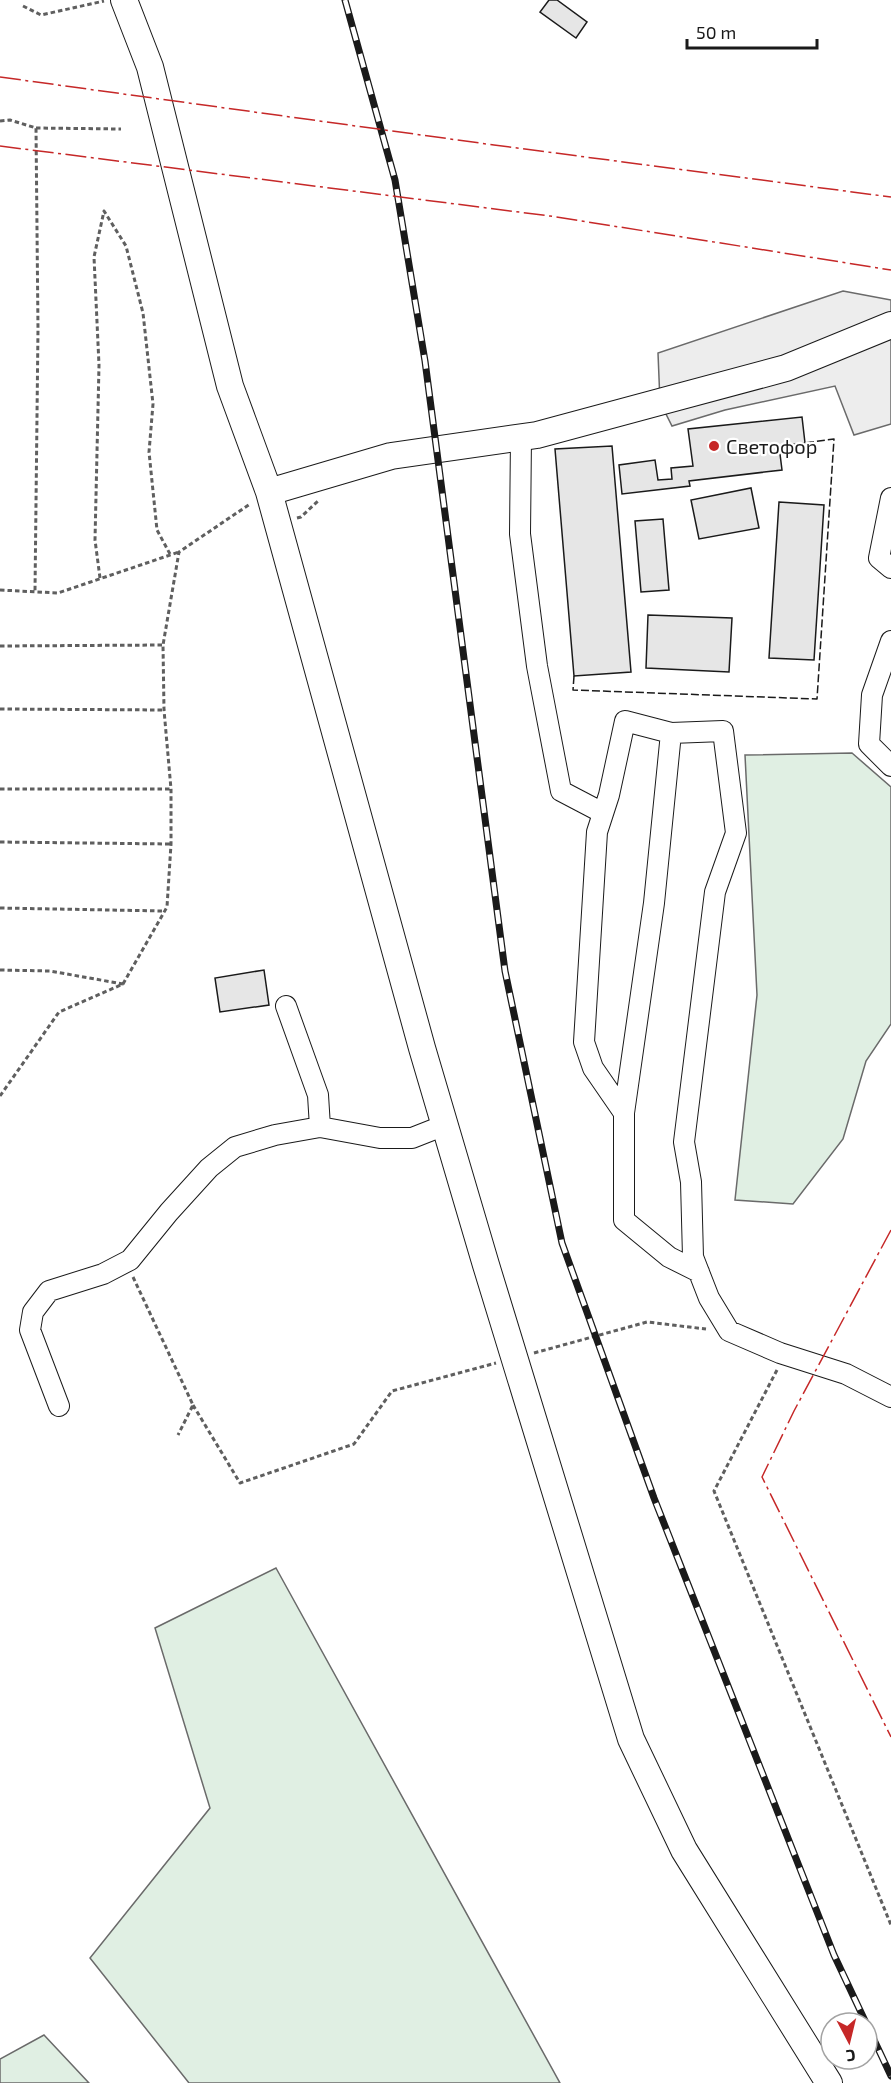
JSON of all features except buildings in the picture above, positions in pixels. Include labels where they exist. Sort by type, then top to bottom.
[{"type":"main road","points":[[124,0],[150,67],[230,386],[269,492],[445,1125],[631,1740],[684,1850],[829,2083]]},
{"type":"main road","points":[[269,492],[391,456],[537,435],[786,368],[891,325]]},
{"type":"lane","points":[[521,437],[520,534],[537,666],[561,791],[603,813]]},
{"type":"lane","points":[[891,498],[879,558],[891,568]]},
{"type":"lane","points":[[891,641],[872,695],[869,744],[891,766]]},
{"type":"lane","points":[[624,1113],[593,1068],[584,1042],[597,832],[609,795],[625,721],[671,733],[723,731],[736,833],[715,892],[684,1142],[692,1182],[693,1257],[710,1298],[729,1331],[785,1355],[846,1374],[891,1397]]},
{"type":"lane","points":[[671,733],[654,903],[624,1113],[624,1220],[669,1257],[699,1272]]},
{"type":"lane","points":[[286,1006],[318,1095],[321,1127]]},
{"type":"lane","points":[[58,1406],[30,1330],[33,1312],[49,1291],[103,1274],[130,1260],[208,1168],[235,1147],[275,1135],[321,1127],[380,1138],[412,1138],[445,1125]]},
{"type":"path","points":[[23,6],[41,15],[109,0]]},
{"type":"path","points":[[0,121],[10,120],[36,128],[121,129]]},
{"type":"path","points":[[36,128],[38,329],[36,591]]},
{"type":"path","points":[[100,578],[95,540],[99,365],[94,257],[104,211],[126,246],[143,313],[153,404],[149,452],[157,530],[170,555]]},
{"type":"path","points":[[0,590],[58,593],[179,552],[269,492]]},
{"type":"path","points":[[0,1096],[59,1012],[123,984],[167,907],[171,844],[171,789],[164,710],[163,645],[179,552]]},
{"type":"path","points":[[0,646],[163,645]]},
{"type":"path","points":[[0,709],[164,710]]},
{"type":"path","points":[[0,789],[171,789]]},
{"type":"path","points":[[0,842],[171,844]]},
{"type":"path","points":[[0,908],[164,911]]},
{"type":"path","points":[[0,970],[50,971],[123,984]]},
{"type":"path","points":[[126,1262],[193,1405],[240,1483],[354,1444],[392,1391],[647,1322],[729,1331]]},
{"type":"path","points":[[785,1355],[714,1491],[891,1925]]},
{"type":"path","points":[[178,1435],[193,1405]]},
{"type":"green space","points":[[852,753],[891,787],[891,1024],[866,1061],[843,1139],[793,1204],[735,1200],[757,995],[745,755]]},
{"type":"green space","points":[[276,1568],[560,2083],[189,2083],[90,1958],[210,1808],[155,1628]]},
{"type":"green space","points":[[44,2035],[89,2083],[0,2083],[0,2059]]},
{"type":"shaded area","points":[[843,291],[891,300],[891,424],[854,435],[835,386],[725,410],[672,426],[660,402],[658,353]]},
{"type":"railway","points":[[345,0],[395,180],[425,361],[505,971],[562,1243],[654,1498],[834,1955],[860,2011]]},
{"type":"railway","points":[[879,2050],[891,2076]]},
{"type":"fence","points":[[574,676],[573,690],[817,699],[834,439],[805,443]]},
{"type":"power","points":[[0,77],[891,197]]},
{"type":"power","points":[[0,146],[550,216],[891,270]]},
{"type":"power","points":[[891,1230],[794,1411],[762,1477],[891,1737]]},
{"type":"place","name":"Светофор","points":[[714,446]]}]
